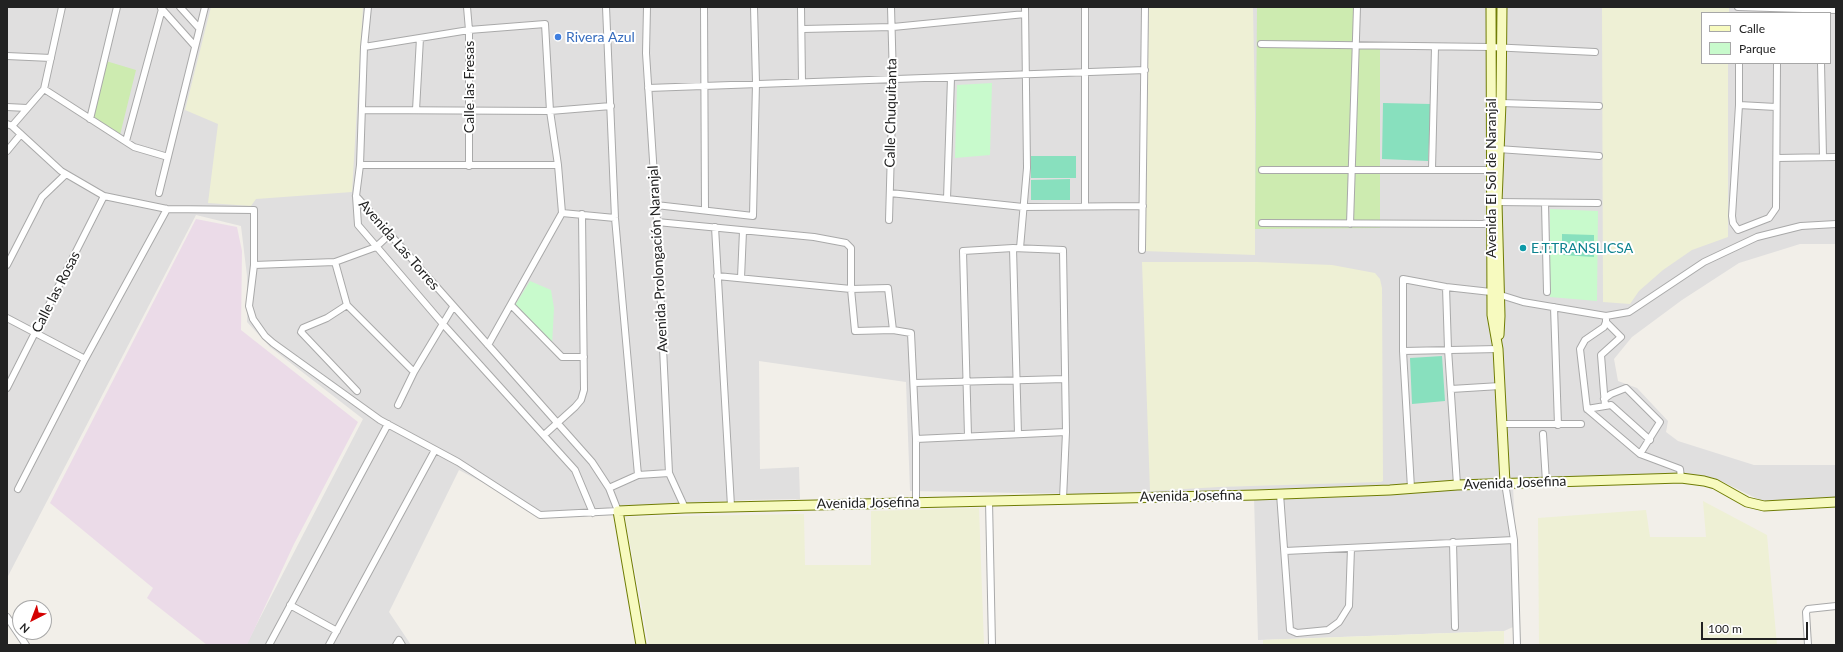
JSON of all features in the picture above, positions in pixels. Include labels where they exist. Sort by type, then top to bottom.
[{"type":"street","points":[[62,7],[44,89],[10,125],[66,174],[104,196],[167,209],[254,210],[254,265],[249,306],[253,319],[265,336],[388,424],[435,450],[329,645]]},
{"type":"street","points":[[90,119],[117,7]]},
{"type":"street","points":[[180,7],[199,28]]},
{"type":"street","points":[[159,193],[194,45],[205,7]]},
{"type":"street","points":[[356,196],[360,165],[364,47],[368,7]]},
{"type":"street","name":"Calle las Fresas","points":[[467,7],[469,30],[469,166]]},
{"type":"street","points":[[606,7],[611,106],[614,218],[638,475]]},
{"type":"street","name":"Avenida Prolongación Naranjal","points":[[647,7],[645,31],[657,222],[669,473],[685,508]]},
{"type":"street","points":[[704,7],[703,86],[705,210]]},
{"type":"street","points":[[656,205],[753,216],[756,83],[754,7]]},
{"type":"street","points":[[801,7],[803,29],[802,82]]},
{"type":"street","name":"Calle Chuquitanta","points":[[889,220],[893,80],[893,27],[891,7]]},
{"type":"street","points":[[1085,7],[1085,206]]},
{"type":"street","points":[[1142,250],[1145,7]]},
{"type":"street","points":[[1350,224],[1357,7]]},
{"type":"street","name":"Avenida El Sol de Naranjal","points":[[1490,7],[1495,293],[1492,315],[1498,349],[1505,483],[1514,540],[1517,645]]},
{"type":"street","name":"Avenida El Sol de Naranjal","points":[[1494,170],[1498,149],[1501,103],[1500,48],[1502,7]]},
{"type":"street","points":[[1738,7],[1777,11],[1836,10]]},
{"type":"street","points":[[126,141],[161,8]]},
{"type":"street","points":[[161,8],[194,45]]},
{"type":"street","points":[[803,29],[893,27],[1025,10],[1027,168],[1020,248]]},
{"type":"street","points":[[364,47],[469,30],[545,24],[550,111],[558,165],[562,213],[488,345]]},
{"type":"street","points":[[416,110],[420,38]]},
{"type":"street","points":[[1261,44],[1490,47],[1595,52]]},
{"type":"street","points":[[1432,169],[1435,47]]},
{"type":"street","points":[[7,56],[51,58]]},
{"type":"street","points":[[1739,64],[1739,105],[1732,216],[1733,223],[1738,230],[1760,222],[1774,213],[1776,208],[1777,64]]},
{"type":"street","points":[[1821,64],[1823,157]]},
{"type":"street","points":[[648,88],[1145,70]]},
{"type":"street","points":[[947,199],[951,78]]},
{"type":"street","points":[[44,89],[134,146],[168,157]]},
{"type":"street","points":[[1501,103],[1599,106]]},
{"type":"street","points":[[1739,105],[1776,107]]},
{"type":"street","points":[[362,110],[550,111],[611,106]]},
{"type":"street","points":[[7,107],[27,108]]},
{"type":"street","points":[[7,151],[20,134]]},
{"type":"street","points":[[1498,149],[1599,156]]},
{"type":"street","points":[[1777,158],[1836,157]]},
{"type":"street","points":[[360,165],[558,165]]},
{"type":"street","points":[[1262,170],[1494,170]]},
{"type":"street","points":[[7,265],[42,197],[66,174]]},
{"type":"street","points":[[890,193],[1024,207],[1143,206]]},
{"type":"street","name":"Calle las Rosas","points":[[7,388],[104,196]]},
{"type":"street","name":"Avenida Las Torres","points":[[356,196],[592,462],[609,488],[618,511]]},
{"type":"street","name":"Avenida Las Torres","points":[[356,196],[358,225],[442,323],[575,470],[593,513]]},
{"type":"street","points":[[1494,202],[1598,203]]},
{"type":"street","points":[[1545,203],[1547,292]]},
{"type":"street","points":[[18,488],[85,359],[167,209]]},
{"type":"street","points":[[562,213],[614,218]]},
{"type":"street","points":[[544,435],[581,400],[584,390],[582,214]]},
{"type":"street","points":[[1262,223],[1483,224],[1494,221]]},
{"type":"street","points":[[657,222],[814,237],[846,243],[851,248],[851,289],[855,331],[893,330],[908,331],[912,334],[916,439],[916,502]]},
{"type":"street","points":[[1411,488],[1403,351],[1403,279],[1446,287],[1495,293],[1523,302],[1606,316],[1629,312],[1699,265],[1757,237],[1801,226],[1836,224]]},
{"type":"street","points":[[715,227],[731,506]]},
{"type":"street","points":[[741,278],[743,231]]},
{"type":"street","points":[[254,265],[335,262],[376,247],[390,234]]},
{"type":"street","points":[[1013,248],[1018,434]]},
{"type":"street","points":[[968,436],[963,251],[1013,248],[1063,250],[1066,432],[1063,499]]},
{"type":"street","points":[[335,262],[347,305],[414,372]]},
{"type":"street","points":[[717,276],[851,289],[888,288],[893,330]]},
{"type":"street","points":[[1446,287],[1448,349],[1457,485]]},
{"type":"street","points":[[347,305],[327,318],[303,328],[301,332],[357,391]]},
{"type":"street","points":[[511,305],[562,358],[584,357]]},
{"type":"street","points":[[398,405],[414,372],[442,323],[453,307]]},
{"type":"street","points":[[1554,307],[1558,425]]},
{"type":"street","points":[[1606,316],[1604,327],[1585,340],[1580,349],[1587,409],[1640,454],[1652,460],[1677,467],[1681,472],[1681,478]]},
{"type":"street","points":[[7,318],[85,359]]},
{"type":"street","points":[[1605,406],[1601,355],[1621,337],[1606,322]]},
{"type":"street","points":[[1403,351],[1498,349]]},
{"type":"street","points":[[914,383],[966,380],[1065,378]]},
{"type":"street","points":[[1451,389],[1500,386]]},
{"type":"street","points":[[1604,399],[1611,394],[1626,388],[1660,422],[1640,454]]},
{"type":"street","points":[[1587,409],[1611,405],[1650,440]]},
{"type":"street","points":[[270,645],[388,424]]},
{"type":"street","points":[[1503,424],[1581,424]]},
{"type":"street","points":[[916,439],[1066,432]]},
{"type":"street","points":[[1544,434],[1546,482]]},
{"type":"street","name":"Avenida Josefina","points":[[435,450],[458,462],[540,515],[731,506],[1280,494],[1505,483],[1681,478],[1715,484],[1747,502],[1764,506],[1836,502]]},
{"type":"street","points":[[609,488],[638,475],[669,473]]},
{"type":"street","points":[[1280,494],[1290,630],[1297,633],[1328,630],[1335,626],[1345,613],[1349,606],[1351,548]]},
{"type":"street","points":[[989,501],[992,645]]},
{"type":"street","points":[[618,511],[641,645]]},
{"type":"street","points":[[1285,551],[1514,540]]},
{"type":"street","points":[[1453,542],[1455,627]]},
{"type":"street","points":[[290,605],[336,631]]},
{"type":"street","points":[[1808,645],[1806,612],[1808,609],[1836,606]]},
{"type":"street","points":[[7,617],[26,645]]},
{"type":"street","points":[[396,645],[399,640],[402,645]]},
{"type":"shaded area","points":[[7,7],[1836,7],[1836,244],[1800,244],[1739,263],[1682,300],[1632,337],[1614,359],[1618,381],[1637,388],[1668,421],[1666,432],[1678,441],[1754,465],[1836,465],[1836,503],[1764,502],[1721,481],[1513,487],[1520,624],[1504,631],[1258,640],[1254,497],[910,491],[906,382],[759,361],[760,469],[799,467],[800,499],[749,500],[539,512],[459,470],[389,612],[411,645],[246,645],[363,419],[270,347],[247,322],[247,276],[241,226],[196,215],[7,578]]},
{"type":"shaded area","points":[[196,219],[237,227],[242,251],[241,330],[358,422],[294,544],[247,645],[207,645],[147,598],[153,588],[50,503]]},
{"type":"green space","points":[[211,7],[363,7],[352,192],[256,199],[251,206],[208,203],[218,124],[185,110]]},
{"type":"green space","points":[[1149,7],[1253,7],[1255,255],[1143,251]]},
{"type":"green space","points":[[1257,7],[1353,7],[1354,46],[1380,48],[1380,228],[1255,229]]},
{"type":"green space","points":[[1602,7],[1729,7],[1729,12],[1701,12],[1701,64],[1728,64],[1728,237],[1692,250],[1663,270],[1639,291],[1630,304],[1603,302]]},
{"type":"green space","points":[[106,61],[136,70],[120,135],[92,118]]},
{"type":"green space","points":[[992,83],[990,155],[955,158],[957,85]]},
{"type":"green space","points":[[1383,103],[1431,104],[1428,161],[1382,159]]},
{"type":"green space","points":[[1031,156],[1076,156],[1076,178],[1031,178]]},
{"type":"green space","points":[[1070,179],[1070,200],[1031,200],[1031,180]]},
{"type":"green space","points":[[1550,209],[1598,211],[1597,301],[1550,297]]},
{"type":"green space","points":[[1562,234],[1594,235],[1594,257],[1562,255]]},
{"type":"green space","points":[[1142,262],[1257,262],[1332,265],[1375,273],[1380,279],[1382,288],[1383,481],[1150,491]]},
{"type":"green space","points":[[530,281],[551,290],[554,308],[552,345],[515,305]]},
{"type":"green space","points":[[1442,356],[1445,401],[1412,404],[1410,358]]},
{"type":"green space","points":[[1703,501],[1767,535],[1777,645],[1539,645],[1538,518],[1646,510],[1650,537],[1706,537]]},
{"type":"green space","points":[[979,508],[984,645],[649,645],[625,517],[804,514],[805,565],[871,565],[871,511]]},
{"type":"green space","points":[[1504,631],[1504,645],[1263,645],[1263,640]]},
{"type":"place","name":"Rivera Azul","points":[[558,37]]},
{"type":"place","name":"E.T.TRANSLICSA","points":[[1523,248]]}]
